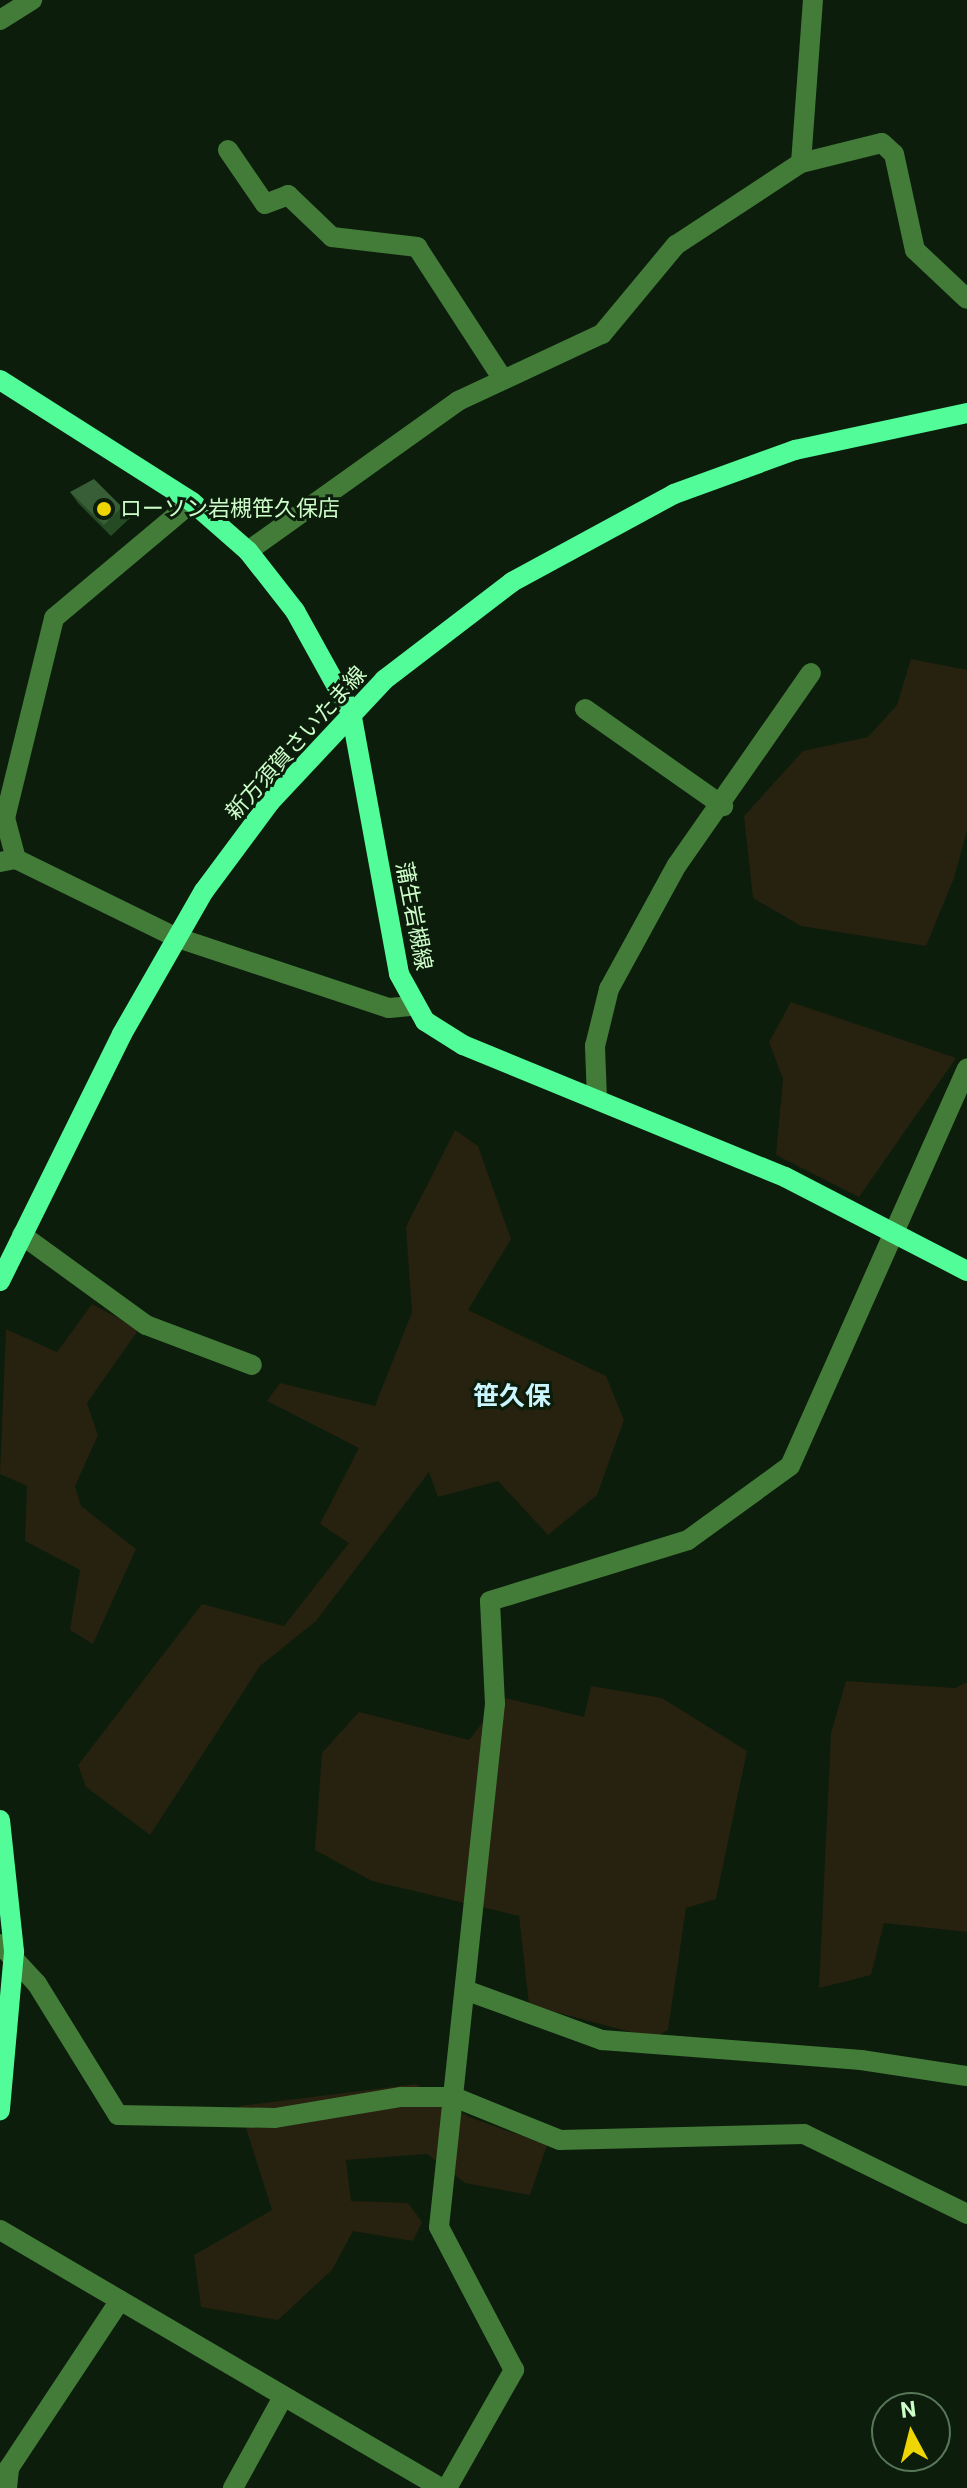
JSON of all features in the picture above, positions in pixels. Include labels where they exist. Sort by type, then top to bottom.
[{"type":"main road","name":"蒲生岩槻線","points":[[0,380],[192,502],[248,551],[295,611],[351,712],[399,974],[413,1006]]},
{"type":"main road","name":"新方須賀さいたま線","points":[[0,1281],[175,937],[270,802],[351,712],[512,582],[674,494],[856,433],[967,413]]},
{"type":"main road","points":[[413,1006],[463,1045],[597,1099],[893,1231],[967,1271]]},
{"type":"main road","points":[[0,1820],[7,1948],[1,2104]]},
{"type":"street","points":[[0,20],[32,0]]},
{"type":"street","points":[[801,163],[813,0]]},
{"type":"street","points":[[248,551],[350,472],[502,378],[602,334],[676,245],[801,163],[882,143],[894,154],[915,250],[967,299]]},
{"type":"street","points":[[228,150],[265,204],[288,195],[332,237],[417,247],[502,378]]},
{"type":"street","points":[[192,502],[54,618],[5,818],[8,860],[175,937],[389,1008],[413,1006]]},
{"type":"street","points":[[597,1099],[595,1046],[609,989],[677,865],[723,806],[811,673]]},
{"type":"street","points":[[585,709],[723,806]]},
{"type":"street","points":[[0,2230],[444,2488],[514,2370],[439,2227],[495,1704],[490,1601],[688,1540],[761,1494],[790,1466],[810,1431],[893,1231],[967,1069]]},
{"type":"street","points":[[22,1235],[146,1325],[252,1365]]},
{"type":"street","points":[[7,1948],[118,2115],[275,2118],[401,2097],[454,2097],[560,2140],[804,2134],[967,2214]]},
{"type":"street","points":[[465,1990],[602,2040],[861,2060],[967,2076]]},
{"type":"street","points":[[7,2488],[9,2468],[120,2300]]},
{"type":"street","points":[[233,2488],[283,2397]]},
{"type":"shaded area","points":[[911,659],[967,670],[967,831],[954,878],[926,946],[801,926],[753,898],[744,816],[803,751],[868,737],[897,705]]},
{"type":"shaded area","points":[[791,1002],[956,1058],[859,1197],[776,1155],[783,1079],[769,1042]]},
{"type":"shaded area","points":[[455,1130],[478,1146],[511,1239],[468,1310],[606,1376],[624,1420],[597,1495],[548,1535],[498,1481],[438,1497],[429,1472],[316,1621],[260,1666],[150,1835],[86,1787],[78,1765],[202,1604],[284,1626],[349,1543],[320,1524],[359,1448],[267,1401],[280,1383],[375,1406],[412,1312],[406,1227]]},
{"type":"shaded area","points":[[92,1304],[139,1329],[87,1403],[98,1435],[75,1486],[81,1506],[136,1549],[93,1644],[70,1630],[80,1570],[25,1541],[27,1486],[0,1474],[6,1329],[57,1352]]},
{"type":"shaded area","points":[[846,1681],[955,1688],[967,1682],[967,1932],[884,1923],[871,1975],[819,1988],[831,1733]]},
{"type":"shaded area","points":[[591,1686],[662,1698],[747,1751],[716,1899],[686,1908],[668,2030],[653,2038],[529,2005],[519,1916],[372,1881],[315,1850],[322,1753],[359,1712],[469,1740],[502,1697],[584,1717]]},
{"type":"shaded area","points":[[416,2084],[469,2117],[547,2145],[530,2195],[465,2183],[427,2154],[346,2160],[351,2201],[408,2203],[422,2222],[413,2241],[353,2231],[332,2270],[278,2320],[201,2307],[194,2255],[272,2210],[239,2106]]},
{"type":"building","points":[[94,479],[122,507],[104,525],[70,492]]},
{"type":"place","name":"ローソン岩槻笹久保店","points":[[104,509]]},
{"type":"district","name":"笹久保","points":[[512,1397]]}]
